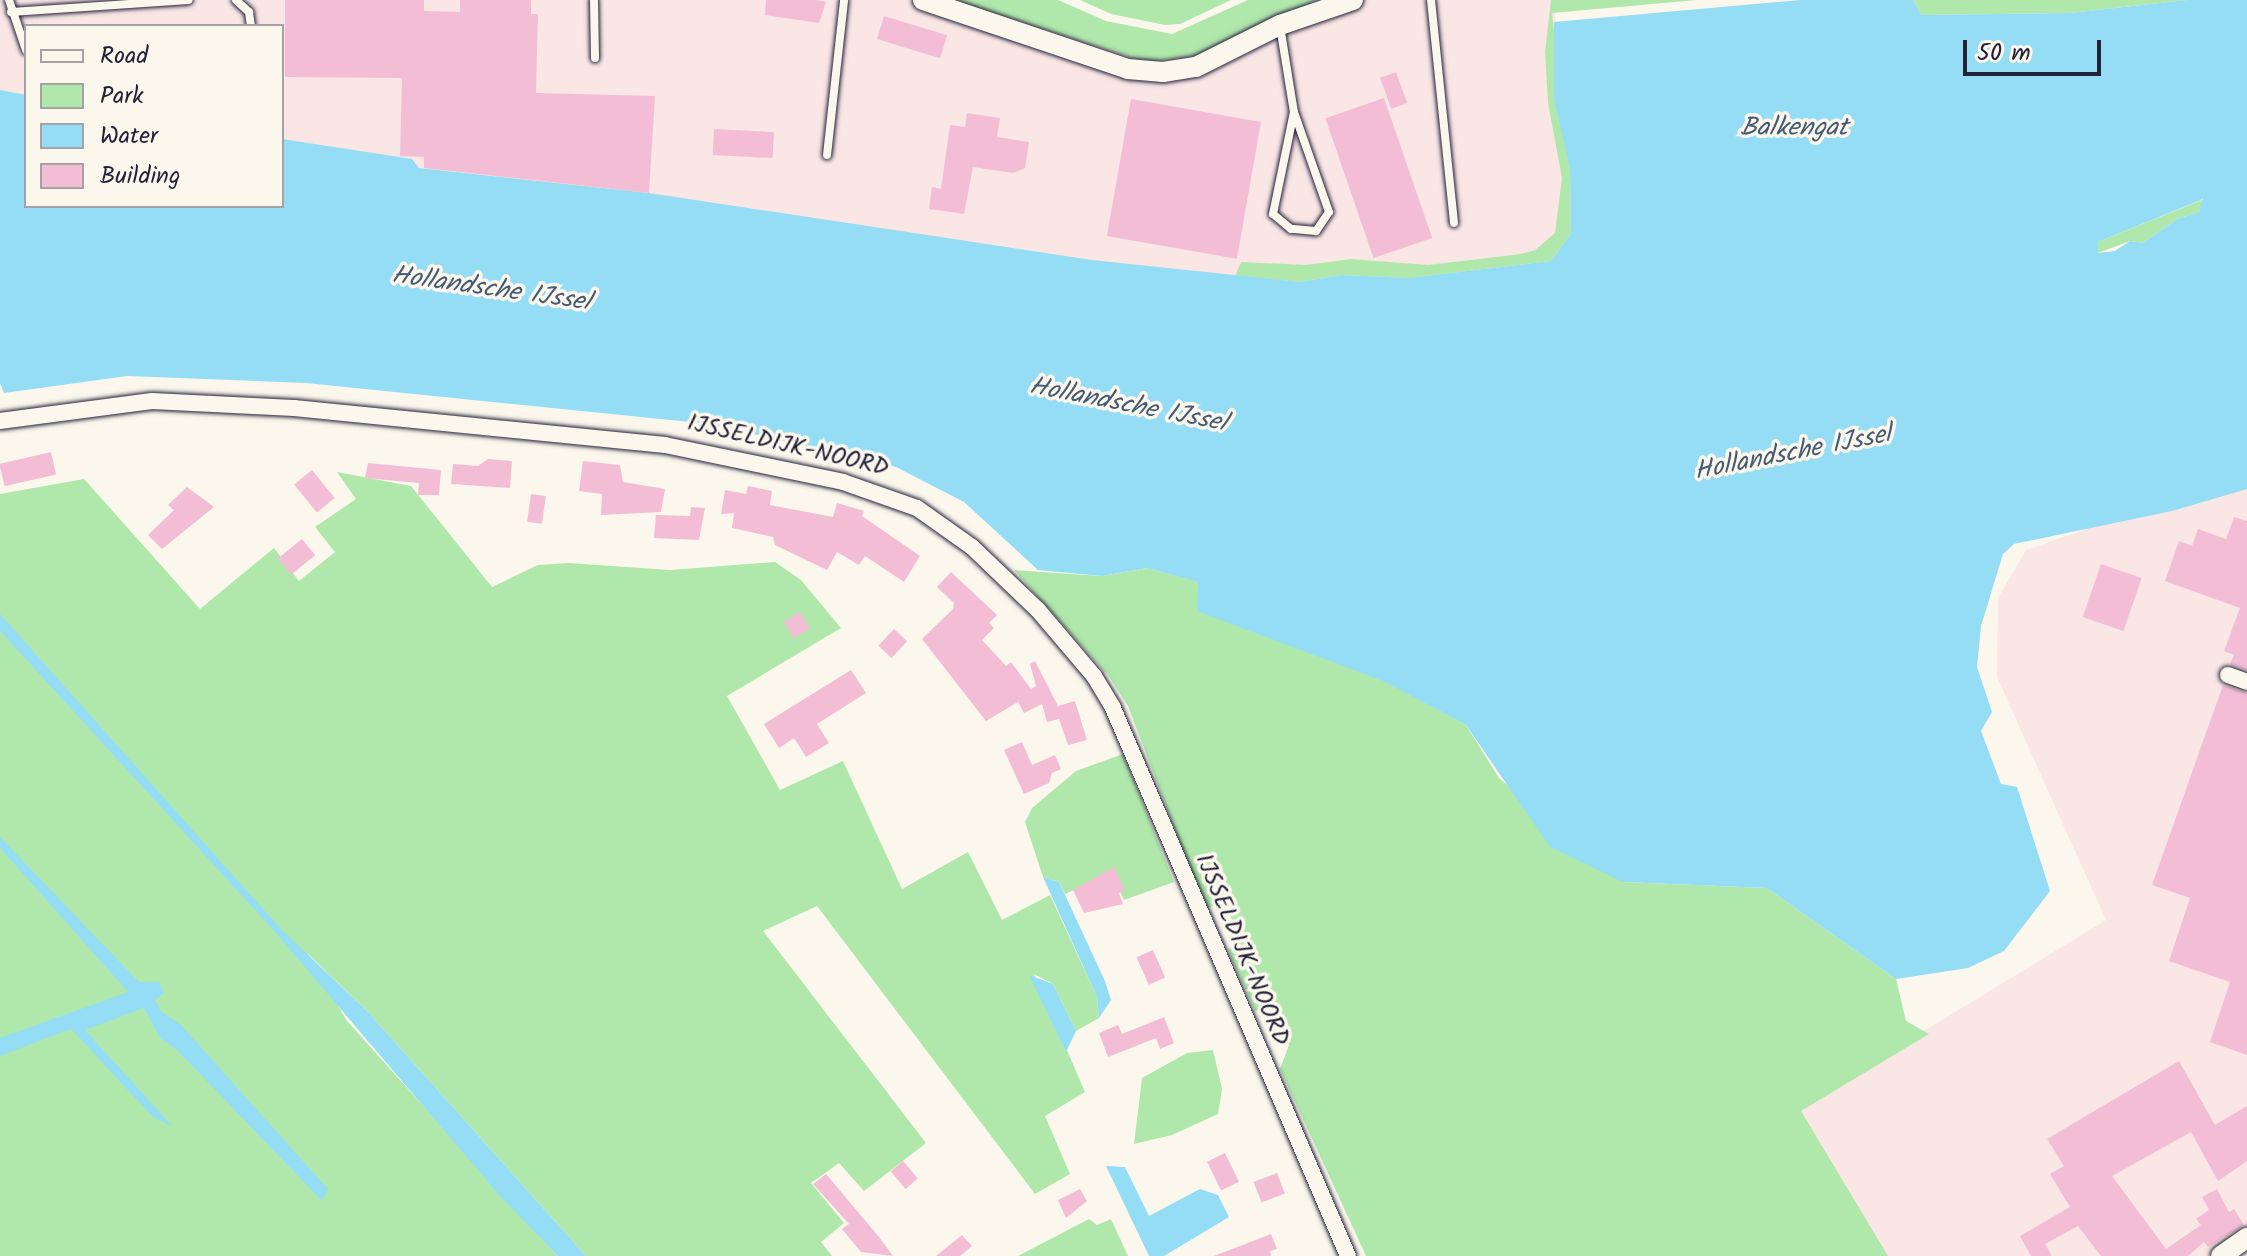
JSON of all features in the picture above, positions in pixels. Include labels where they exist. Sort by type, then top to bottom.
[{"type":"street","points":[[923,0],[1128,69],[1163,72],[1206,63],[1280,25],[1353,0]]},
{"type":"street","name":"IJSSELDIJK-NOORD","points":[[3,418],[152,401],[294,408],[665,445],[828,478],[917,508],[972,547],[1038,610],[1094,676],[1113,708],[1348,1256]]},
{"type":"street","points":[[2228,675],[2247,682]]},
{"type":"street","points":[[2221,1256],[2247,1238]]},
{"type":"lane","points":[[9,0],[24,45]]},
{"type":"lane","points":[[11,12],[189,0]]},
{"type":"lane","points":[[236,0],[249,12],[251,24]]},
{"type":"lane","points":[[594,0],[595,58]]},
{"type":"lane","points":[[827,155],[844,0]]},
{"type":"lane","points":[[1431,0],[1454,223]]},
{"type":"lane","points":[[1280,25],[1294,112],[1329,212],[1316,231],[1291,229],[1273,214],[1294,112]]},
{"type":"shaded area","points":[[0,0],[973,0],[1147,57],[1307,0],[1552,0],[1605,272],[1343,297],[487,186],[284,148],[284,24],[24,24],[24,102],[0,97]]},
{"type":"shaded area","points":[[2247,473],[2247,1240],[2228,1256],[1873,1256],[1788,1114],[2106,920],[1997,677],[1998,598],[2026,550]]},
{"type":"green space","points":[[954,0],[1058,0],[1106,21],[1172,34],[1248,0],[1316,0],[1201,55],[1146,62]]},
{"type":"green space","points":[[1080,0],[1231,0],[1180,24],[1165,25],[1111,14]]},
{"type":"green space","points":[[1551,0],[1697,0],[1552,13],[1570,169],[1571,234],[1551,261],[1409,278],[1341,275],[1300,282],[1235,276],[1241,262],[1306,265],[1351,259],[1428,265],[1521,254],[1535,250],[1555,233],[1562,178],[1548,103],[1545,52]]},
{"type":"green space","points":[[1913,0],[2187,0],[2070,13],[1922,15]]},
{"type":"green space","points":[[2204,199],[2199,212],[2177,219],[2143,243],[2130,241],[2098,253],[2098,242]]},
{"type":"green space","points":[[337,472],[411,486],[492,587],[538,565],[569,563],[670,570],[775,562],[801,580],[841,628],[727,696],[780,790],[843,761],[902,889],[968,852],[1002,920],[1050,895],[1097,997],[1099,1018],[1076,1031],[1053,984],[1034,974],[1085,1092],[1045,1116],[1070,1174],[1035,1194],[817,906],[763,931],[926,1143],[864,1191],[839,1163],[811,1183],[844,1223],[821,1242],[832,1256],[586,1256],[367,1011],[307,953],[347,1021],[558,1256],[0,1256],[0,494],[84,479],[200,609],[274,548],[299,581],[335,552],[315,527],[356,499]]},
{"type":"green space","points":[[1147,568],[1199,582],[1466,725],[1499,778],[1623,882],[1767,888],[1896,979],[1906,1021],[1929,1034],[1801,1111],[1888,1256],[1366,1256],[1280,1069],[1289,1045],[1271,1008],[1255,1011],[1228,950],[1243,938],[1223,904],[1205,908],[1128,706],[1108,675],[1014,570],[1102,576]]},
{"type":"green space","points":[[1123,754],[1174,882],[1124,900],[1111,873],[1065,894],[1059,882],[1043,877],[1025,822],[1032,808],[1076,771]]},
{"type":"green space","points":[[1213,1050],[1222,1089],[1218,1114],[1172,1135],[1134,1144],[1142,1078],[1187,1053]]},
{"type":"green space","points":[[1089,1219],[1097,1225],[1111,1219],[1128,1256],[1018,1256]]},
{"type":"water","points":[[1801,0],[1913,0],[1922,15],[2070,13],[2187,0],[2247,0],[2247,489],[2172,511],[2014,544],[2003,554],[1981,626],[1977,667],[1992,712],[1981,731],[2001,784],[2017,787],[2050,891],[2004,951],[1968,968],[1896,979],[1767,888],[1623,882],[1550,847],[1466,725],[1383,681],[1197,611],[1198,582],[1147,568],[1102,576],[1038,570],[964,502],[896,467],[710,424],[306,383],[127,376],[4,393],[0,383],[0,90],[24,95],[24,208],[284,208],[284,139],[412,159],[419,168],[649,193],[1092,260],[1300,282],[1341,275],[1409,278],[1551,261],[1571,234],[1570,169],[1554,99],[1554,22]],"holes":[[[2203,199],[2199,212],[2177,219],[2143,243],[2130,241],[2115,251],[2098,253],[2098,242]]]},
{"type":"water","points":[[0,614],[281,929],[367,1011],[586,1256],[558,1256],[500,1196],[275,932],[0,631]]},
{"type":"water","points":[[0,837],[139,982],[159,982],[164,993],[155,1000],[161,1011],[181,1025],[328,1189],[322,1201],[177,1050],[160,1038],[144,1008],[85,1030],[173,1127],[153,1117],[71,1029],[0,1056],[0,1038],[128,992],[0,848]]},
{"type":"water","points":[[1043,877],[1059,882],[1105,981],[1111,1000],[1099,1018],[1097,997]]},
{"type":"water","points":[[1029,975],[1053,984],[1076,1031],[1066,1052]]},
{"type":"water","points":[[1106,1166],[1125,1167],[1149,1216],[1200,1189],[1218,1195],[1229,1217],[1164,1256],[1149,1256]]},
{"type":"building","points":[[285,0],[424,0],[424,11],[460,12],[460,0],[531,0],[531,14],[538,14],[536,93],[655,96],[649,193],[424,168],[424,157],[400,156],[402,78],[285,77]]},
{"type":"building","points":[[766,0],[826,2],[819,23],[765,15]]},
{"type":"building","points":[[884,16],[947,35],[940,58],[877,39]]},
{"type":"building","points":[[1396,72],[1407,103],[1391,109],[1380,78]]},
{"type":"building","points":[[1384,98],[1432,238],[1374,258],[1325,118]]},
{"type":"building","points":[[1131,99],[1261,122],[1237,259],[1107,236]]},
{"type":"building","points":[[967,113],[1000,118],[997,137],[1029,142],[1025,168],[1013,173],[973,167],[964,214],[929,209],[932,187],[941,189],[950,125],[965,127]]},
{"type":"building","points":[[714,129],[774,132],[773,158],[713,155]]},
{"type":"building","points":[[51,452],[56,474],[5,486],[0,464]]},
{"type":"building","points":[[488,459],[512,461],[510,488],[451,484],[453,464],[478,466]]},
{"type":"building","points":[[583,461],[620,465],[623,482],[665,489],[661,512],[601,515],[602,494],[579,491]]},
{"type":"building","points":[[368,463],[441,470],[439,495],[418,495],[419,483],[365,478]]},
{"type":"building","points":[[312,470],[335,498],[317,512],[294,484]]},
{"type":"building","points":[[748,486],[772,491],[770,505],[833,517],[837,503],[864,511],[862,516],[920,556],[904,582],[865,556],[859,565],[837,552],[827,570],[775,545],[773,537],[732,528],[734,513],[721,514],[725,490],[746,494]]},
{"type":"building","points":[[187,487],[214,507],[162,549],[148,535],[174,510],[168,505]]},
{"type":"building","points":[[531,494],[546,496],[542,524],[527,522]]},
{"type":"building","points":[[691,507],[705,508],[699,540],[654,538],[656,515],[690,516]]},
{"type":"building","points":[[2234,517],[2247,521],[2247,670],[2230,664],[2234,655],[2224,651],[2240,608],[2165,581],[2179,541],[2192,546],[2198,529],[2226,539]]},
{"type":"building","points":[[302,539],[315,555],[291,575],[278,559]]},
{"type":"building","points":[[2101,564],[2142,578],[2123,631],[2083,617]]},
{"type":"building","points":[[951,572],[997,615],[989,623],[994,628],[982,640],[1006,666],[1011,662],[1031,689],[1036,686],[1030,664],[1035,661],[1058,706],[1075,701],[1087,740],[1068,745],[1059,719],[1047,722],[1042,704],[1024,713],[1018,702],[986,721],[922,639],[953,609],[954,603],[937,587]]},
{"type":"building","points":[[800,612],[810,628],[794,638],[784,622]]},
{"type":"building","points":[[894,629],[907,641],[891,658],[878,646]]},
{"type":"building","points":[[851,670],[866,693],[817,724],[829,743],[806,757],[794,738],[779,748],[764,724]]},
{"type":"building","points":[[2223,685],[2247,693],[2247,1055],[2210,1042],[2230,982],[2169,961],[2190,898],[2152,885]]},
{"type":"building","points":[[1022,742],[1032,765],[1055,755],[1061,769],[1052,773],[1049,783],[1024,794],[1004,750]]},
{"type":"building","points":[[1114,867],[1125,891],[1119,893],[1123,904],[1084,913],[1073,890]]},
{"type":"building","points":[[1153,950],[1165,977],[1149,985],[1137,957]]},
{"type":"building","points":[[1164,1017],[1174,1043],[1160,1049],[1156,1038],[1108,1057],[1099,1033],[1118,1025],[1122,1034]]},
{"type":"building","points":[[2179,1061],[2215,1125],[2247,1106],[2247,1161],[2218,1181],[2191,1132],[2112,1176],[2166,1249],[2201,1225],[2196,1219],[2209,1210],[2202,1197],[2217,1189],[2229,1212],[2234,1209],[2244,1225],[2208,1247],[2204,1242],[2188,1256],[2101,1256],[2078,1226],[2045,1244],[2052,1256],[2031,1256],[2020,1236],[2070,1207],[2050,1174],[2064,1166],[2047,1139]]},
{"type":"building","points":[[1225,1153],[1239,1182],[1221,1191],[1207,1162]]},
{"type":"building","points":[[903,1161],[918,1179],[906,1189],[891,1171]]},
{"type":"building","points":[[1277,1173],[1285,1194],[1262,1202],[1254,1182]]},
{"type":"building","points":[[826,1174],[893,1256],[861,1252],[842,1229],[849,1224],[813,1184]]},
{"type":"building","points":[[1080,1189],[1087,1201],[1066,1218],[1058,1200]]},
{"type":"building","points":[[1271,1234],[1277,1249],[1270,1251],[1271,1256],[1214,1256]]},
{"type":"building","points":[[962,1235],[972,1246],[960,1256],[936,1256]]},
{"type":"water label","name":"Balkengat","points":[[1794,129]]},
{"type":"water label","name":"Hollandsche IJssel","points":[[491,290]]},
{"type":"water label","name":"Hollandsche IJssel","points":[[1128,406]]},
{"type":"water label","name":"Hollandsche IJssel","points":[[1793,454]]}]
